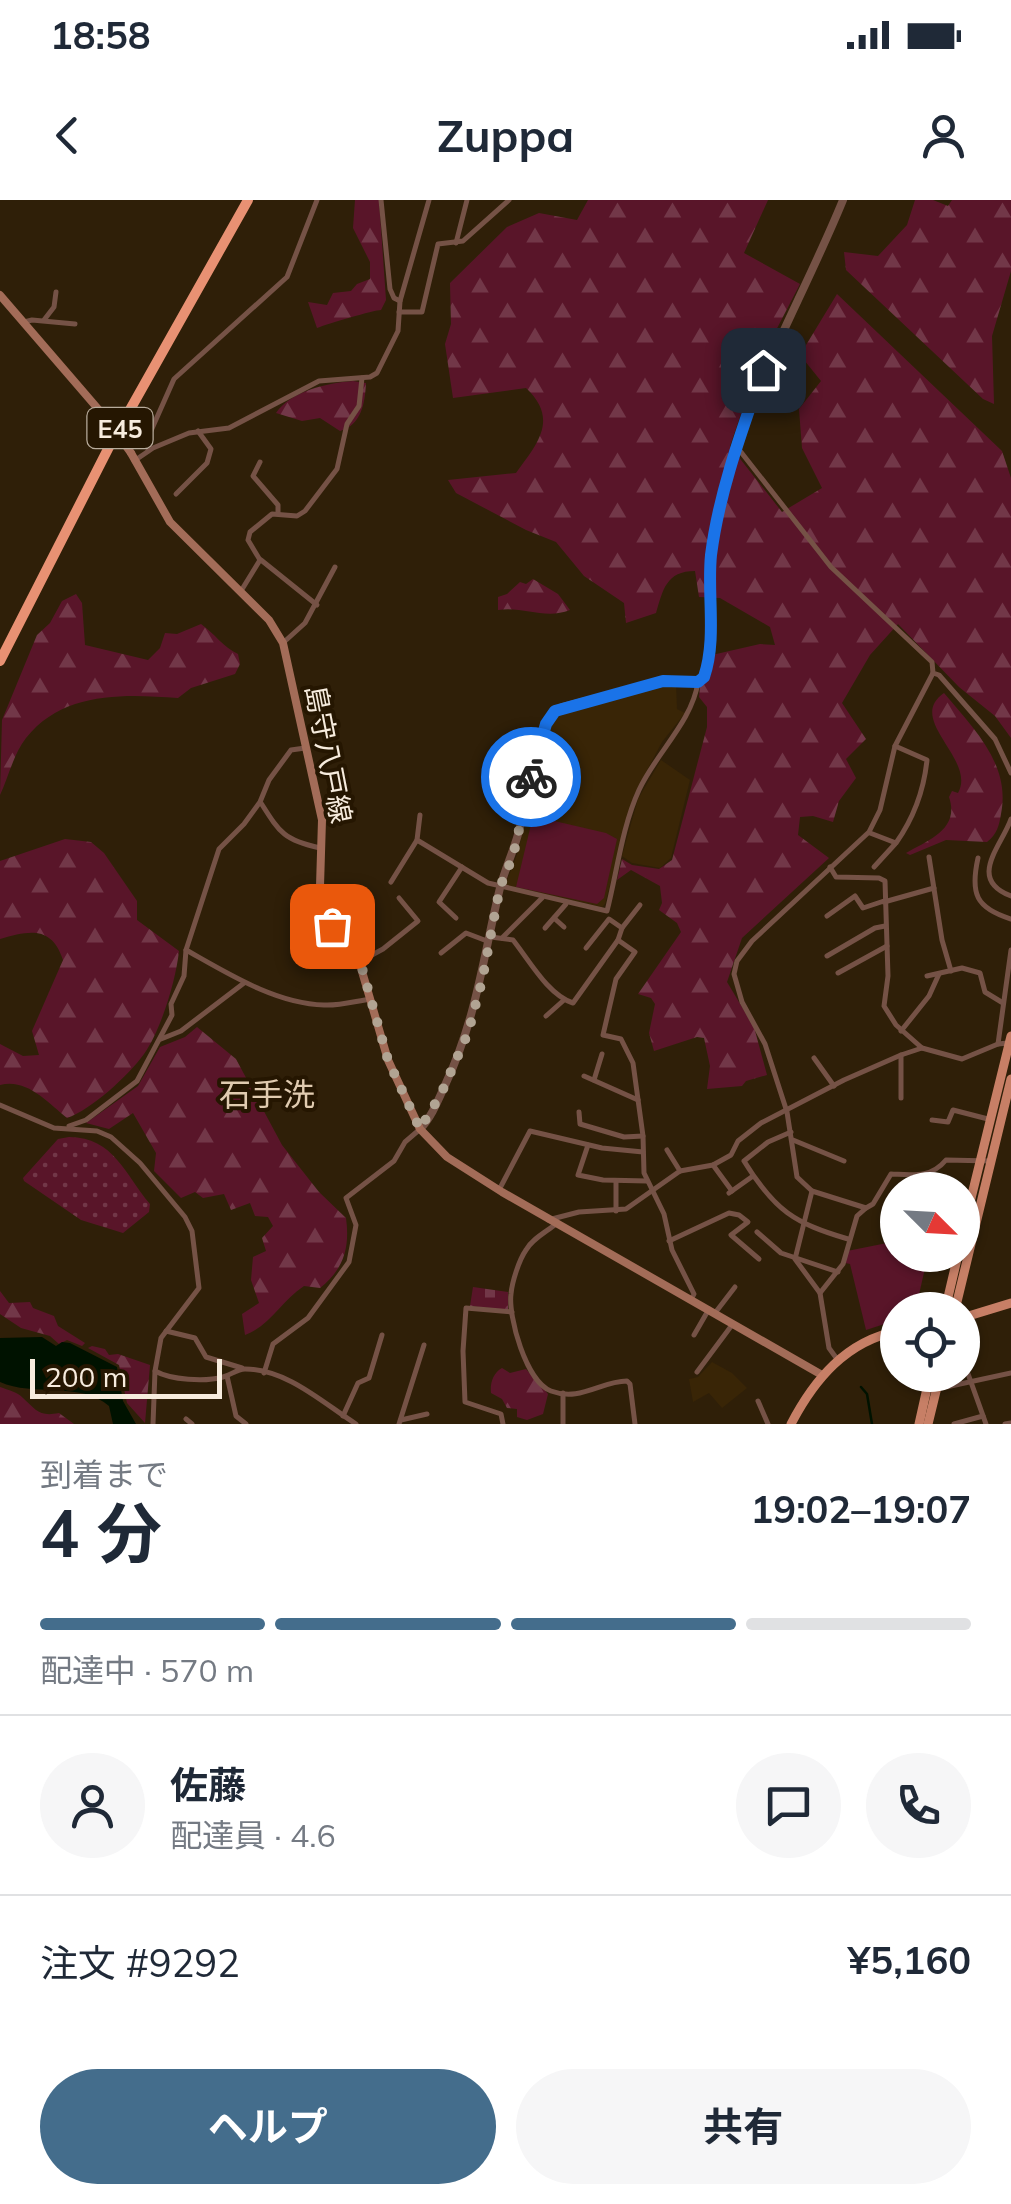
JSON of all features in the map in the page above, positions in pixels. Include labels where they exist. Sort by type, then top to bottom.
[{"type":"highway","name":"E45","points":[[0,661],[109,447],[248,200]]},
{"type":"main road","name":"島守八戸線","points":[[0,295],[106,416],[170,522],[268,620],[282,643],[322,820],[323,910],[359,962],[388,1060],[420,1129],[447,1157],[499,1190],[822,1375]]},
{"type":"main road","points":[[959,1292],[1007,1042]]},
{"type":"main road","points":[[980,1179],[1011,1080]]},
{"type":"main road","points":[[980,1312],[1011,1303]]},
{"type":"main road","points":[[791,1424],[822,1375],[838,1360],[880,1337]]},
{"type":"main road","points":[[919,1424],[926,1392]]},
{"type":"main road","points":[[928,1424],[936,1392]]},
{"type":"street","points":[[148,451],[150,433],[174,379],[287,277],[317,200]]},
{"type":"street","points":[[381,200],[390,289],[400,301]]},
{"type":"street","points":[[132,457],[198,431],[229,428],[319,380],[362,378],[377,373],[398,331],[400,301],[429,200]]},
{"type":"street","points":[[456,243],[467,200]]},
{"type":"street","points":[[400,312],[422,312],[438,244],[463,241],[508,200]]},
{"type":"street","points":[[264,1373],[274,1344],[308,1318],[349,1262],[356,1224],[346,1198],[394,1160],[405,1142],[428,1119],[462,1050],[491,939],[500,887],[513,856],[538,748],[550,715],[562,707],[663,681],[698,682],[704,677],[715,525],[737,448],[763,370],[843,200]]},
{"type":"street","points":[[41,321],[52,311],[56,292]]},
{"type":"street","points":[[24,322],[76,324]]},
{"type":"street","points":[[317,605],[260,560],[248,535],[268,516],[297,516],[305,511],[337,469],[346,424],[359,406],[362,378]]},
{"type":"street","points":[[176,494],[211,454],[198,431]]},
{"type":"street","points":[[737,448],[831,568],[932,662],[933,673],[895,746],[880,810],[869,832],[742,952],[734,974],[742,1002],[765,1044],[787,1112],[796,1172],[812,1191],[866,1208]]},
{"type":"street","points":[[260,462],[253,476],[278,505],[278,513]]},
{"type":"street","points":[[240,592],[260,560]]},
{"type":"street","points":[[282,643],[293,636],[317,605],[335,567]]},
{"type":"street","points":[[933,673],[939,674],[995,740],[1011,772]]},
{"type":"street","points":[[417,840],[500,887],[608,911],[636,796],[647,772],[688,714],[698,682]]},
{"type":"street","points":[[874,867],[911,822],[927,763],[924,758],[895,746]]},
{"type":"street","points":[[66,1127],[86,1120],[137,1080],[172,1014],[171,1004],[184,976],[186,950],[219,850],[244,824],[292,750],[307,748]]},
{"type":"street","points":[[260,802],[290,842],[323,848]]},
{"type":"street","points":[[391,882],[417,840],[420,815]]},
{"type":"street","points":[[1011,819],[988,873],[1000,892],[1011,896]]},
{"type":"street","points":[[869,832],[896,842]]},
{"type":"street","points":[[929,857],[942,940],[951,970]]},
{"type":"street","points":[[978,858],[974,884],[981,903],[991,912],[1011,918]]},
{"type":"street","points":[[830,866],[836,877],[883,878],[887,946],[884,1006],[900,1030],[922,1048],[962,1059],[1007,1042],[1003,1003],[1011,950]]},
{"type":"street","points":[[456,918],[438,902],[462,868]]},
{"type":"street","points":[[827,916],[855,896],[863,908],[934,888]]},
{"type":"street","points":[[359,962],[383,949],[418,921],[399,898]]},
{"type":"street","points":[[502,938],[542,898]]},
{"type":"street","points":[[545,928],[566,903]]},
{"type":"street","points":[[441,953],[466,933],[513,940],[564,1000],[573,1003],[640,904]]},
{"type":"street","points":[[554,918],[564,926]]},
{"type":"street","points":[[586,948],[609,918],[622,928]]},
{"type":"street","points":[[828,956],[885,926]]},
{"type":"street","points":[[618,940],[635,952],[616,979],[603,1034],[620,1039],[630,1054],[647,1181],[694,1294],[691,1300]]},
{"type":"street","points":[[838,973],[887,946]]},
{"type":"street","points":[[186,950],[244,982],[325,1005],[372,999]]},
{"type":"street","points":[[927,976],[968,968],[980,973],[985,992],[1003,1003]]},
{"type":"street","points":[[900,1030],[929,996],[939,974]]},
{"type":"street","points":[[159,1040],[181,1031],[244,982]]},
{"type":"street","points":[[546,1016],[564,1000]]},
{"type":"street","points":[[634,1424],[634,1403],[626,1381],[590,1392],[563,1393],[545,1388],[531,1370],[519,1348],[510,1296],[525,1250],[552,1222],[579,1212],[626,1210],[680,1171],[714,1164],[731,1155],[738,1141],[761,1123],[922,1048]]},
{"type":"street","points":[[594,1080],[602,1054]]},
{"type":"street","points":[[901,1055],[901,1098]]},
{"type":"street","points":[[814,1058],[834,1086]]},
{"type":"street","points":[[584,1076],[638,1100]]},
{"type":"street","points":[[0,1105],[54,1128],[97,1130],[111,1137],[150,1174],[192,1231],[199,1288],[166,1331],[157,1354],[154,1424]]},
{"type":"street","points":[[932,1120],[948,1122],[953,1110],[991,1120]]},
{"type":"street","points":[[579,1112],[580,1124],[624,1136],[643,1136]]},
{"type":"street","points":[[499,1190],[530,1131],[588,1145],[643,1152]]},
{"type":"street","points":[[844,1161],[792,1136],[768,1142],[744,1161],[753,1176],[803,1226],[848,1239]]},
{"type":"street","points":[[588,1145],[578,1175],[647,1181]]},
{"type":"street","points":[[667,1150],[680,1171]]},
{"type":"street","points":[[820,1293],[843,1264],[857,1216],[873,1204],[891,1174],[920,1176],[936,1172],[946,1160],[986,1160]]},
{"type":"street","points":[[714,1164],[731,1192],[753,1176]]},
{"type":"street","points":[[616,1181],[616,1211]]},
{"type":"street","points":[[812,1191],[795,1259],[820,1293],[829,1348],[838,1360]]},
{"type":"street","points":[[669,1241],[730,1213],[739,1214],[748,1222],[731,1235],[759,1259]]},
{"type":"street","points":[[757,1232],[781,1253],[838,1272]]},
{"type":"street","points":[[694,1335],[735,1286]]},
{"type":"street","points":[[503,1424],[500,1414],[465,1402],[466,1308],[512,1312]]},
{"type":"street","points":[[697,1372],[734,1323]]},
{"type":"street","points":[[166,1331],[195,1338],[206,1356],[305,1388],[356,1424]]},
{"type":"street","points":[[343,1416],[356,1386],[369,1378],[382,1335]]},
{"type":"street","points":[[400,1422],[424,1345]]},
{"type":"street","points":[[155,1371],[166,1376],[226,1376],[245,1369]]},
{"type":"street","points":[[980,1380],[1011,1373]]},
{"type":"street","points":[[226,1376],[236,1416],[246,1424]]},
{"type":"street","points":[[954,1424],[984,1420],[974,1392]]},
{"type":"street","points":[[563,1393],[564,1424]]},
{"type":"street","points":[[758,1401],[768,1424]]},
{"type":"street","points":[[400,1422],[427,1414]]},
{"type":"shaded area","points":[[676,683],[677,709],[685,713],[662,742],[634,795],[605,904],[602,907],[505,885],[518,852],[548,728],[557,714]]},
{"type":"shaded area","points":[[661,760],[690,780],[671,858],[660,868],[632,863],[622,856],[638,799]]},
{"type":"shaded area","points":[[42,1337],[56,1346],[70,1343],[117,1367],[123,1401],[136,1424],[113,1424],[109,1406],[98,1398],[0,1382],[0,1338]]},
{"type":"shaded area","points":[[712,1362],[732,1373],[747,1388],[722,1408],[709,1393],[693,1402],[689,1379],[698,1377]]},
{"type":"green space","points":[[355,200],[379,200],[386,300],[381,310],[317,328],[308,302],[327,305],[333,293],[351,291],[370,279],[370,262],[353,228]]},
{"type":"green space","points":[[588,200],[768,200],[744,253],[800,284],[757,367],[730,446],[782,512],[822,488],[802,448],[799,409],[821,381],[800,355],[837,294],[1002,451],[1011,478],[1011,738],[995,716],[959,687],[898,624],[870,655],[842,703],[866,739],[846,759],[856,778],[839,801],[833,822],[800,817],[798,835],[829,858],[742,938],[727,982],[754,1027],[767,1075],[742,1086],[707,1089],[710,1066],[704,1038],[654,1051],[649,1033],[655,1004],[651,998],[638,994],[681,932],[677,923],[659,910],[660,886],[631,870],[617,880],[622,859],[632,865],[659,869],[672,860],[707,727],[707,707],[699,697],[700,686],[711,673],[712,655],[760,644],[775,645],[770,627],[720,598],[699,597],[695,571],[672,578],[656,613],[626,623],[624,603],[584,576],[556,542],[456,493],[448,480],[516,473],[538,441],[543,421],[536,399],[526,388],[453,398],[445,344],[451,324],[450,283],[507,227],[539,213],[577,220]]},
{"type":"green space","points":[[915,200],[933,200],[948,206],[952,200],[1011,200],[1011,271],[992,336],[994,404],[983,399],[846,270],[844,252],[878,256],[907,225]]},
{"type":"green space","points":[[353,381],[366,383],[363,406],[353,424],[340,431],[320,418],[302,421],[276,413],[300,394]]},
{"type":"green space","points":[[533,579],[558,594],[570,610],[552,614],[498,610],[498,597],[520,582],[526,584]]},
{"type":"green space","points":[[76,594],[82,603],[85,645],[148,660],[160,648],[165,633],[177,634],[201,624],[238,654],[240,664],[235,674],[191,688],[178,698],[96,699],[58,711],[26,738],[0,795],[2,720],[37,635],[50,623],[62,601]]},
{"type":"green space","points":[[944,693],[977,733],[995,763],[1003,796],[1000,818],[987,842],[946,840],[910,855],[906,853],[933,838],[946,825],[951,808],[949,797],[952,791],[958,793],[961,780],[932,715],[934,704]]},
{"type":"green space","points":[[533,816],[617,839],[604,898],[597,904],[516,887]]},
{"type":"green space","points":[[65,839],[91,842],[104,853],[137,901],[137,920],[179,951],[167,1004],[144,1054],[109,1091],[67,1118],[28,1088],[0,1085],[0,1044],[23,1056],[39,1055],[32,1031],[63,960],[53,941],[39,933],[0,939],[0,861]]},
{"type":"green space","points":[[197,1027],[236,1059],[282,1145],[319,1192],[346,1218],[346,1248],[335,1273],[320,1288],[304,1286],[262,1326],[245,1335],[242,1314],[259,1303],[251,1280],[253,1257],[266,1251],[262,1238],[273,1226],[268,1217],[255,1216],[250,1203],[231,1210],[224,1194],[203,1198],[195,1192],[181,1198],[154,1171],[156,1153],[133,1113],[109,1129],[86,1123],[138,1086],[160,1047],[185,1037]]},
{"type":"green space","points":[[69,1137],[97,1143],[108,1151],[150,1204],[149,1212],[123,1233],[81,1220],[24,1181],[58,1139]]},
{"type":"green space","points":[[880,1244],[880,1272],[924,1272],[920,1292],[880,1292],[880,1325],[866,1330],[850,1264],[845,1263],[847,1251]]},
{"type":"green space","points":[[473,1287],[508,1292],[508,1310],[470,1306]]},
{"type":"green space","points":[[0,1291],[9,1303],[30,1302],[33,1308],[54,1316],[58,1326],[85,1343],[82,1346],[67,1340],[59,1344],[50,1336],[21,1328],[0,1314]]},
{"type":"green space","points":[[88,1348],[105,1349],[109,1355],[118,1354],[150,1365],[145,1423],[127,1403],[119,1365]]},
{"type":"green space","points":[[502,1368],[510,1373],[526,1369],[548,1394],[543,1414],[527,1420],[517,1417],[517,1409],[507,1408],[502,1399],[491,1393],[493,1379]]},
{"type":"green space","points":[[0,1387],[18,1394],[38,1412],[59,1413],[74,1424],[0,1424]]},
{"type":"waterway","points":[[861,1387],[867,1394],[872,1424]]},
{"type":"way so far","points":[[332,926],[362,968],[388,1060],[420,1129],[441,1094],[468,1033],[500,887],[513,856],[531,777]]},
{"type":"district","name":"石手洗","points":[[267,1094]]},
{"type":"route","points":[[531,777],[546,724],[555,711],[663,681],[698,682],[704,677],[715,525],[763,370]]}]
